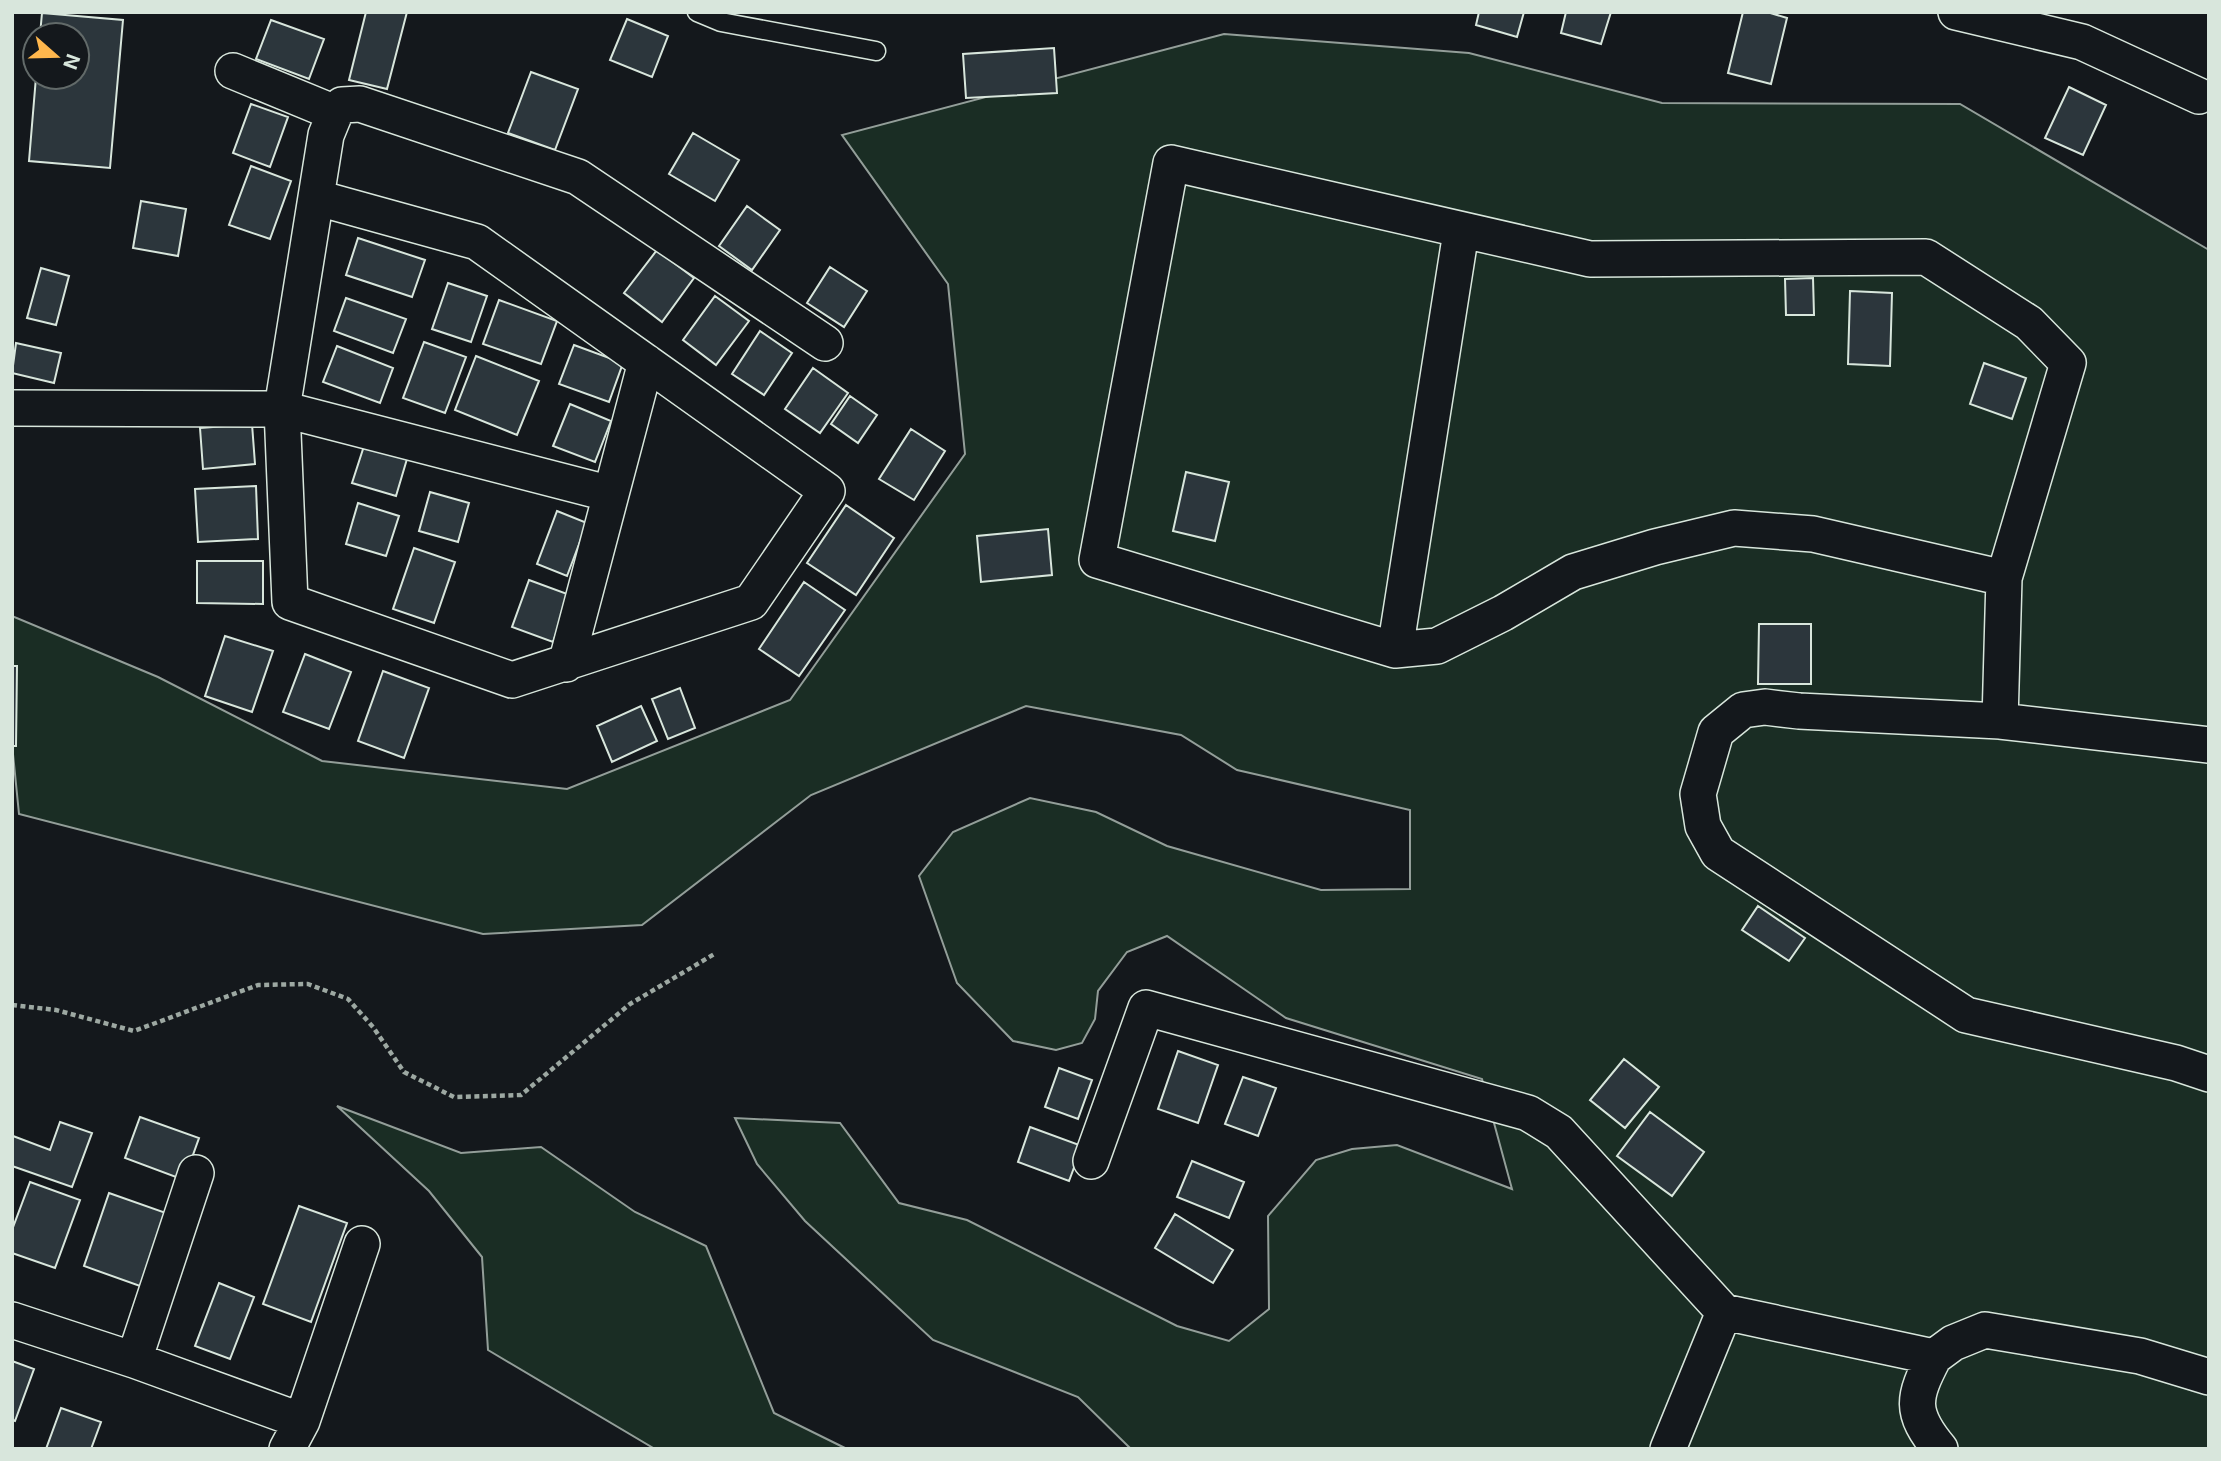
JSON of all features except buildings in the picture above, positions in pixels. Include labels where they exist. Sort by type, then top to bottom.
[{"type":"street","points":[[1956,12],[2081,27],[2199,96]]},
{"type":"street","points":[[233,71],[335,113]]},
{"type":"street","points":[[318,198],[477,242],[827,491],[751,602],[512,680],[290,602],[282,408],[318,198],[326,135],[335,113],[342,105],[360,104],[578,177],[825,343]]},
{"type":"street","points":[[2000,721],[2004,578],[2068,363],[2029,323],[1926,257],[1590,259],[1461,232],[1171,163],[1097,559],[1395,650],[1437,646],[1503,613],[1573,572],[1655,547],[1734,528],[1813,534],[2004,578]]},
{"type":"street","points":[[1395,650],[1461,232]]},
{"type":"street","points":[[566,664],[646,362]]},
{"type":"street","points":[[12,408],[282,408],[611,494]]},
{"type":"street","points":[[2209,745],[2000,721],[1765,707],[1743,710],[1716,732],[1698,794],[1703,826],[1718,853],[1966,1015],[2176,1063],[2209,1074]]},
{"type":"street","points":[[1091,1161],[1146,1008],[1528,1113],[1559,1132],[1724,1312],[1934,1357]]},
{"type":"street","points":[[134,1360],[196,1173]]},
{"type":"street","points":[[12,1320],[134,1360],[294,1435],[362,1244]]},
{"type":"street","points":[[1668,1449],[1724,1312]]},
{"type":"street","points":[[1940,1449],[1921,1426],[1917,1389],[1934,1357],[1953,1343],[1985,1330],[2140,1356],[2209,1377]]},
{"type":"lane","points":[[697,12],[721,22],[876,51]]},
{"type":"path","points":[[12,1005],[56,1010],[134,1031],[258,985],[308,984],[348,999],[373,1027],[404,1072],[454,1097],[521,1095],[630,1004],[716,953]]},
{"type":"green space","points":[[1224,34],[1469,53],[1662,103],[1960,104],[2209,250],[2209,1449],[1131,1449],[1078,1397],[933,1340],[805,1221],[757,1164],[735,1118],[840,1123],[899,1203],[967,1220],[1177,1326],[1229,1341],[1269,1309],[1268,1216],[1316,1160],[1352,1149],[1397,1145],[1512,1189],[1482,1079],[1286,1018],[1167,936],[1127,952],[1098,991],[1095,1019],[1082,1043],[1056,1050],[1013,1041],[957,983],[919,876],[953,832],[1030,798],[1096,812],[1167,846],[1321,890],[1410,889],[1410,810],[1237,770],[1181,735],[1026,706],[811,795],[642,925],[483,934],[19,814],[12,744],[12,616],[158,677],[322,761],[567,789],[790,700],[965,454],[948,284],[842,135]]},
{"type":"green space","points":[[337,1106],[461,1153],[541,1147],[635,1212],[706,1246],[774,1413],[847,1449],[655,1449],[488,1350],[482,1257],[429,1191]]}]
